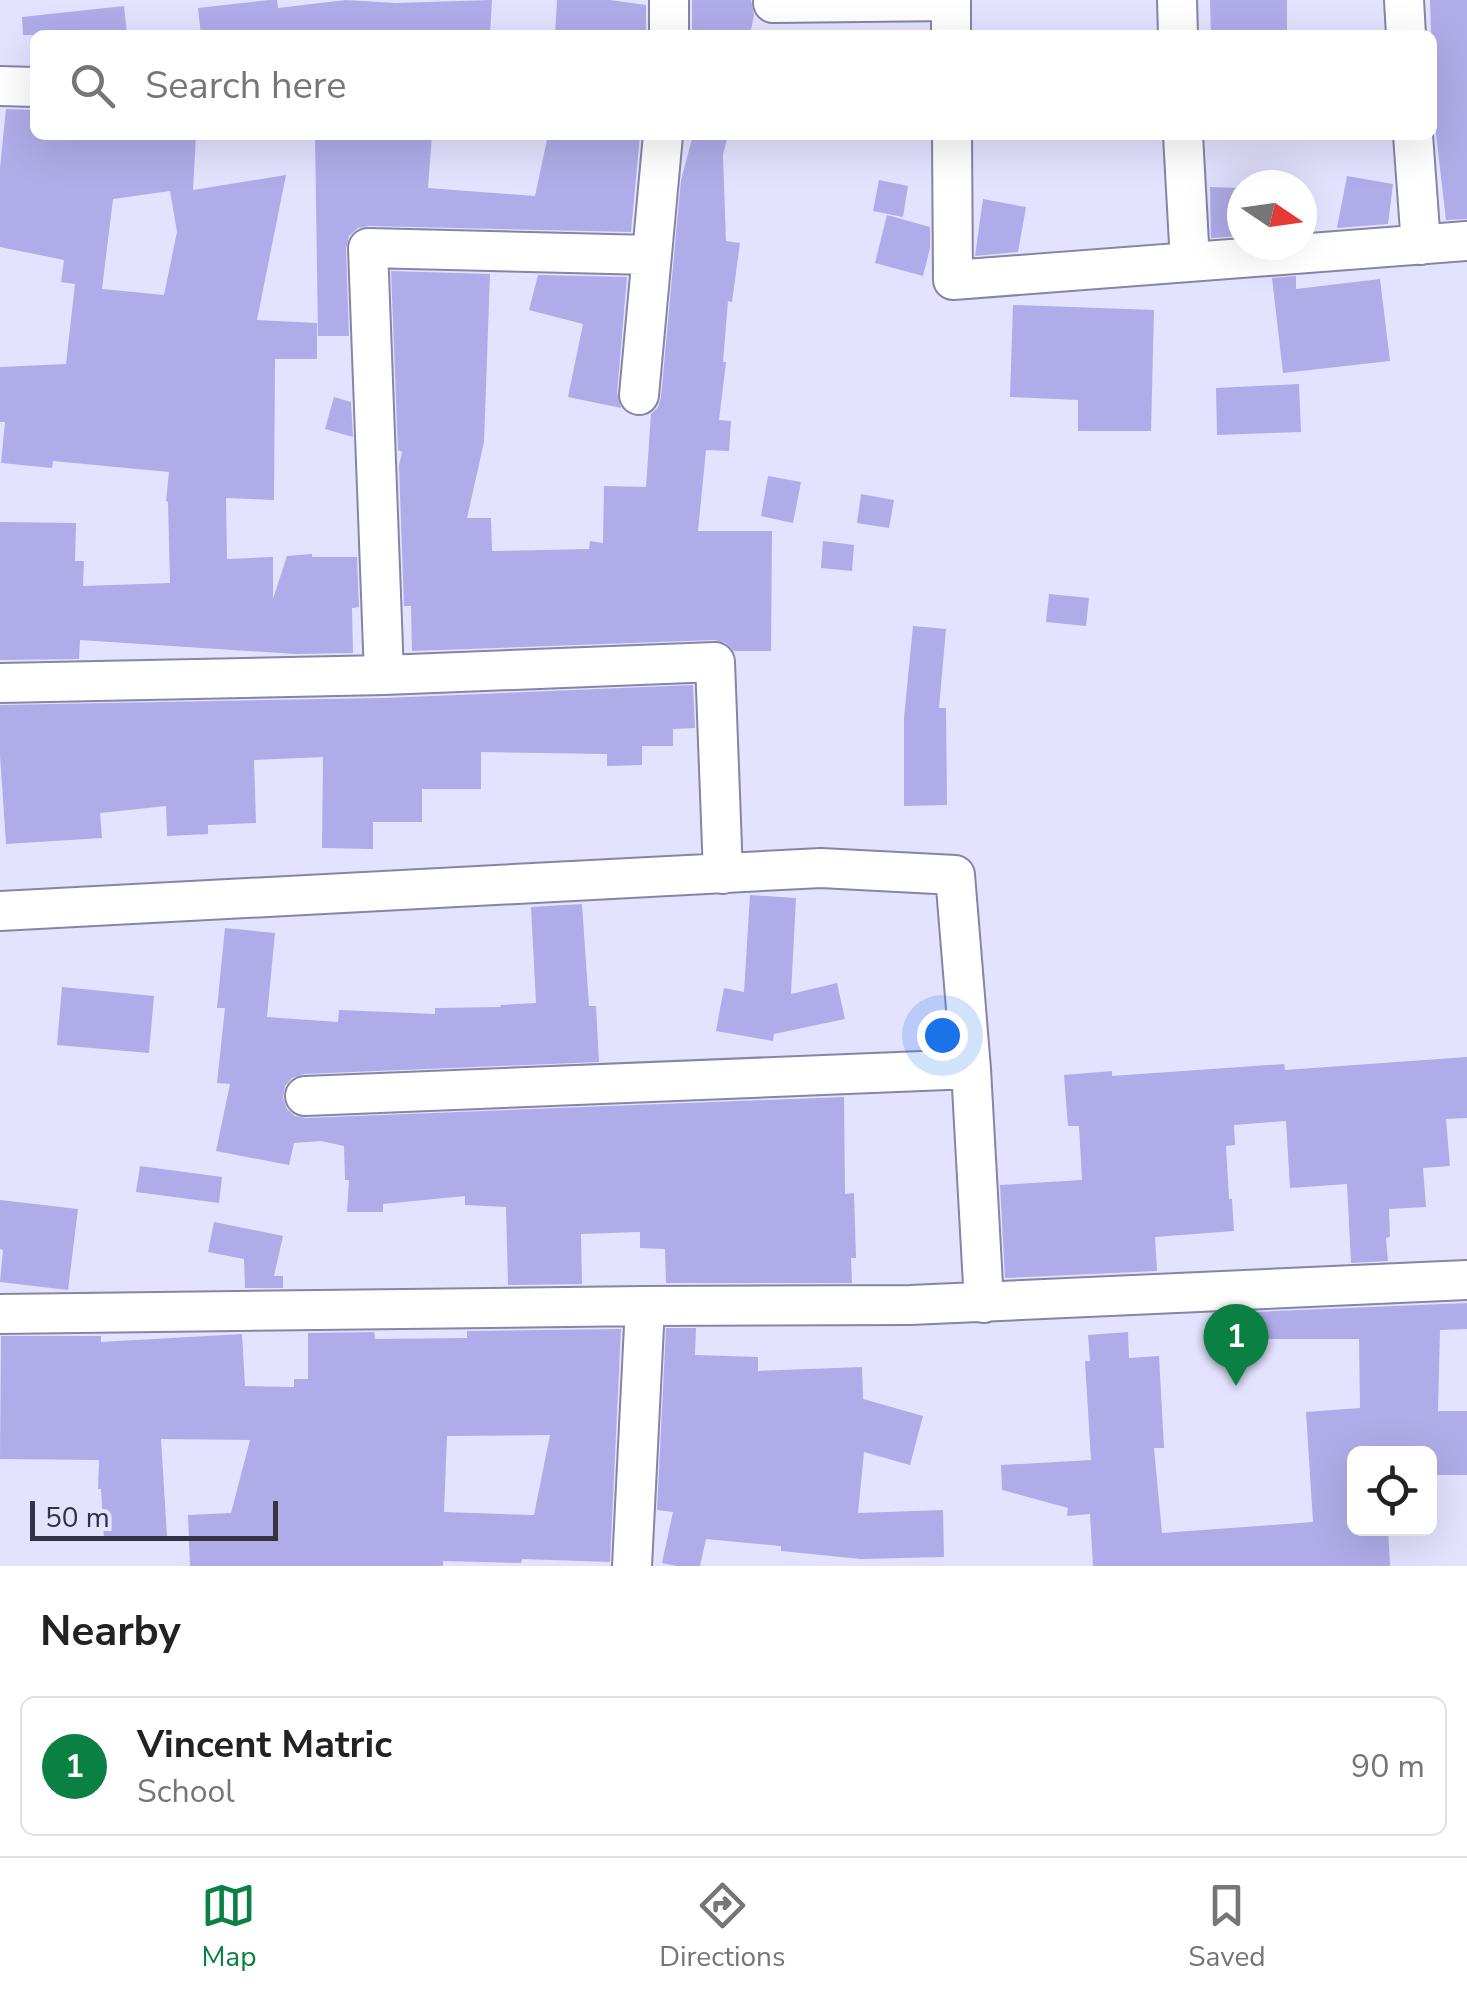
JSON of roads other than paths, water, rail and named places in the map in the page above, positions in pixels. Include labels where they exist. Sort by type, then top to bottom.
[{"type":"street","points":[[668,30],[669,0]]},
{"type":"street","points":[[1177,0],[1178,30]]},
{"type":"street","points":[[1404,0],[1406,30]]},
{"type":"street","points":[[773,4],[951,1],[951,30]]},
{"type":"street","points":[[0,86],[30,87]]},
{"type":"street","points":[[638,395],[662,140]]},
{"type":"street","points":[[952,140],[953,280],[1467,241]]},
{"type":"street","points":[[1184,140],[1190,262]]},
{"type":"street","points":[[1413,140],[1420,245]]},
{"type":"street","points":[[384,675],[368,248],[651,255]]},
{"type":"street","points":[[0,683],[384,675],[716,662],[723,874]]},
{"type":"street","points":[[0,912],[822,868],[955,874],[984,1302]]},
{"type":"street","points":[[305,1096],[970,1068]]},
{"type":"street","points":[[0,1314],[910,1306],[1467,1280]]},
{"type":"street","points":[[632,1566],[645,1306]]},
{"type":"place","name":"Vincent Matric","points":[[1236,1386]]}]
